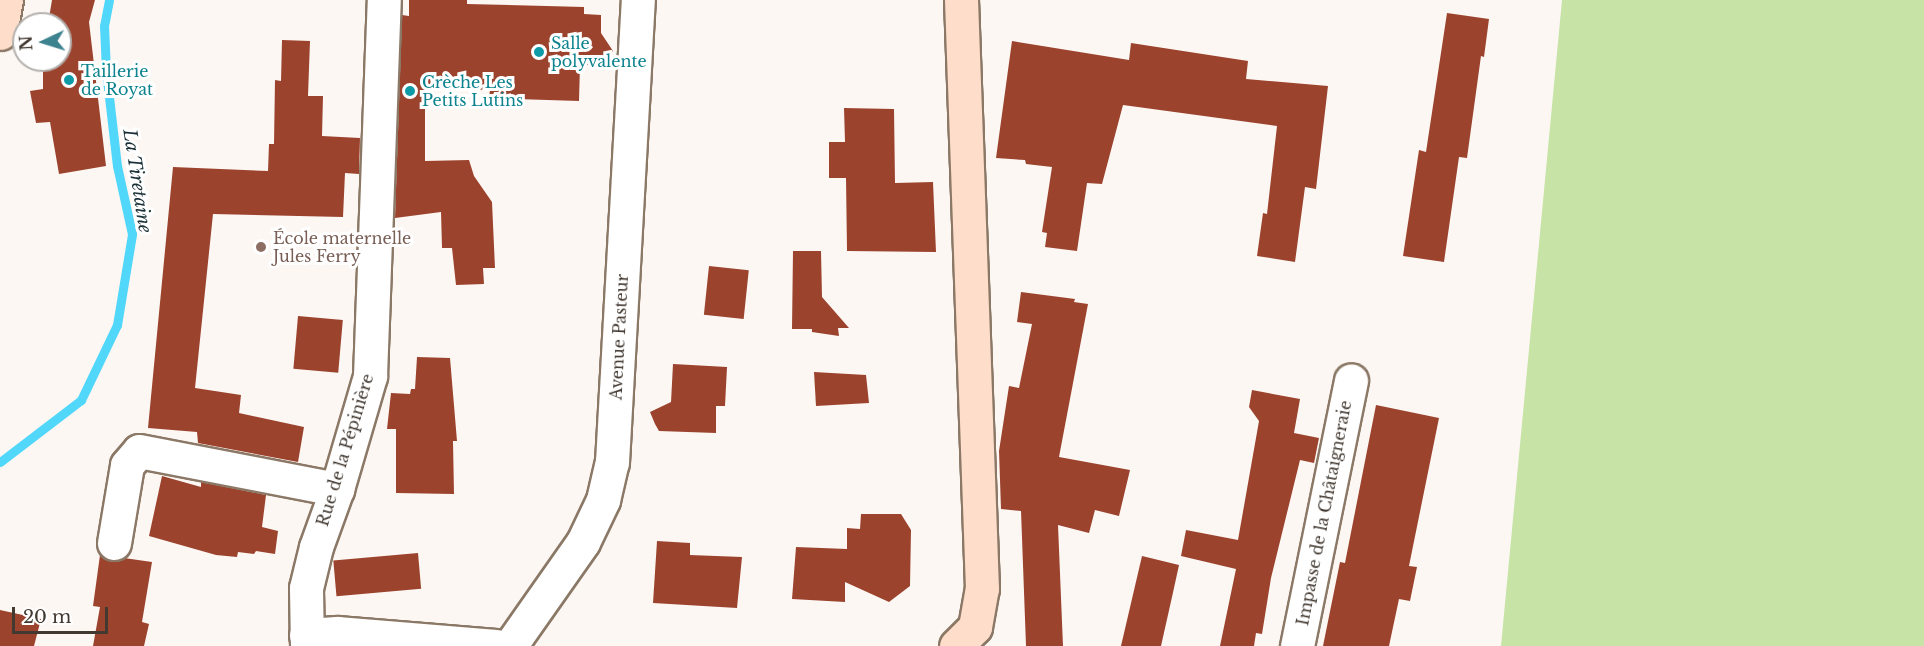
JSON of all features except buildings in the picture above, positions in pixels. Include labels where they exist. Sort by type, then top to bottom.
[{"type":"main road","points":[[0,33],[6,0]]},
{"type":"main road","points":[[958,645],[975,627],[982,589],[962,0]]},
{"type":"street","name":"Rue de la Pépinière","points":[[307,640],[306,588],[316,548],[337,489],[370,376],[384,0]]},
{"type":"street","name":"Avenue Pasteur","points":[[510,646],[583,542],[603,500],[612,462],[638,0]]},
{"type":"street","name":"Impasse de la Châtaigneraie","points":[[1297,646],[1351,380]]},
{"type":"street","points":[[114,543],[127,465],[140,451],[337,489]]},
{"type":"street","points":[[307,640],[337,633],[495,646]]},
{"type":"green space","points":[[1562,0],[1924,0],[1924,646],[1501,646]]},
{"type":"waterway","name":"La Tiretaine","points":[[0,462],[81,400],[117,325],[132,234],[117,166],[106,71],[104,26],[109,0]]},
{"type":"place","name":"Salle polyvalente","points":[[539,52]]},
{"type":"place","name":"Taillerie de Royat","points":[[69,80]]},
{"type":"place","name":"Crèche Les Petits Lutins","points":[[410,91]]},
{"type":"place","name":"École maternelle Jules Ferry","points":[[261,247]]}]
